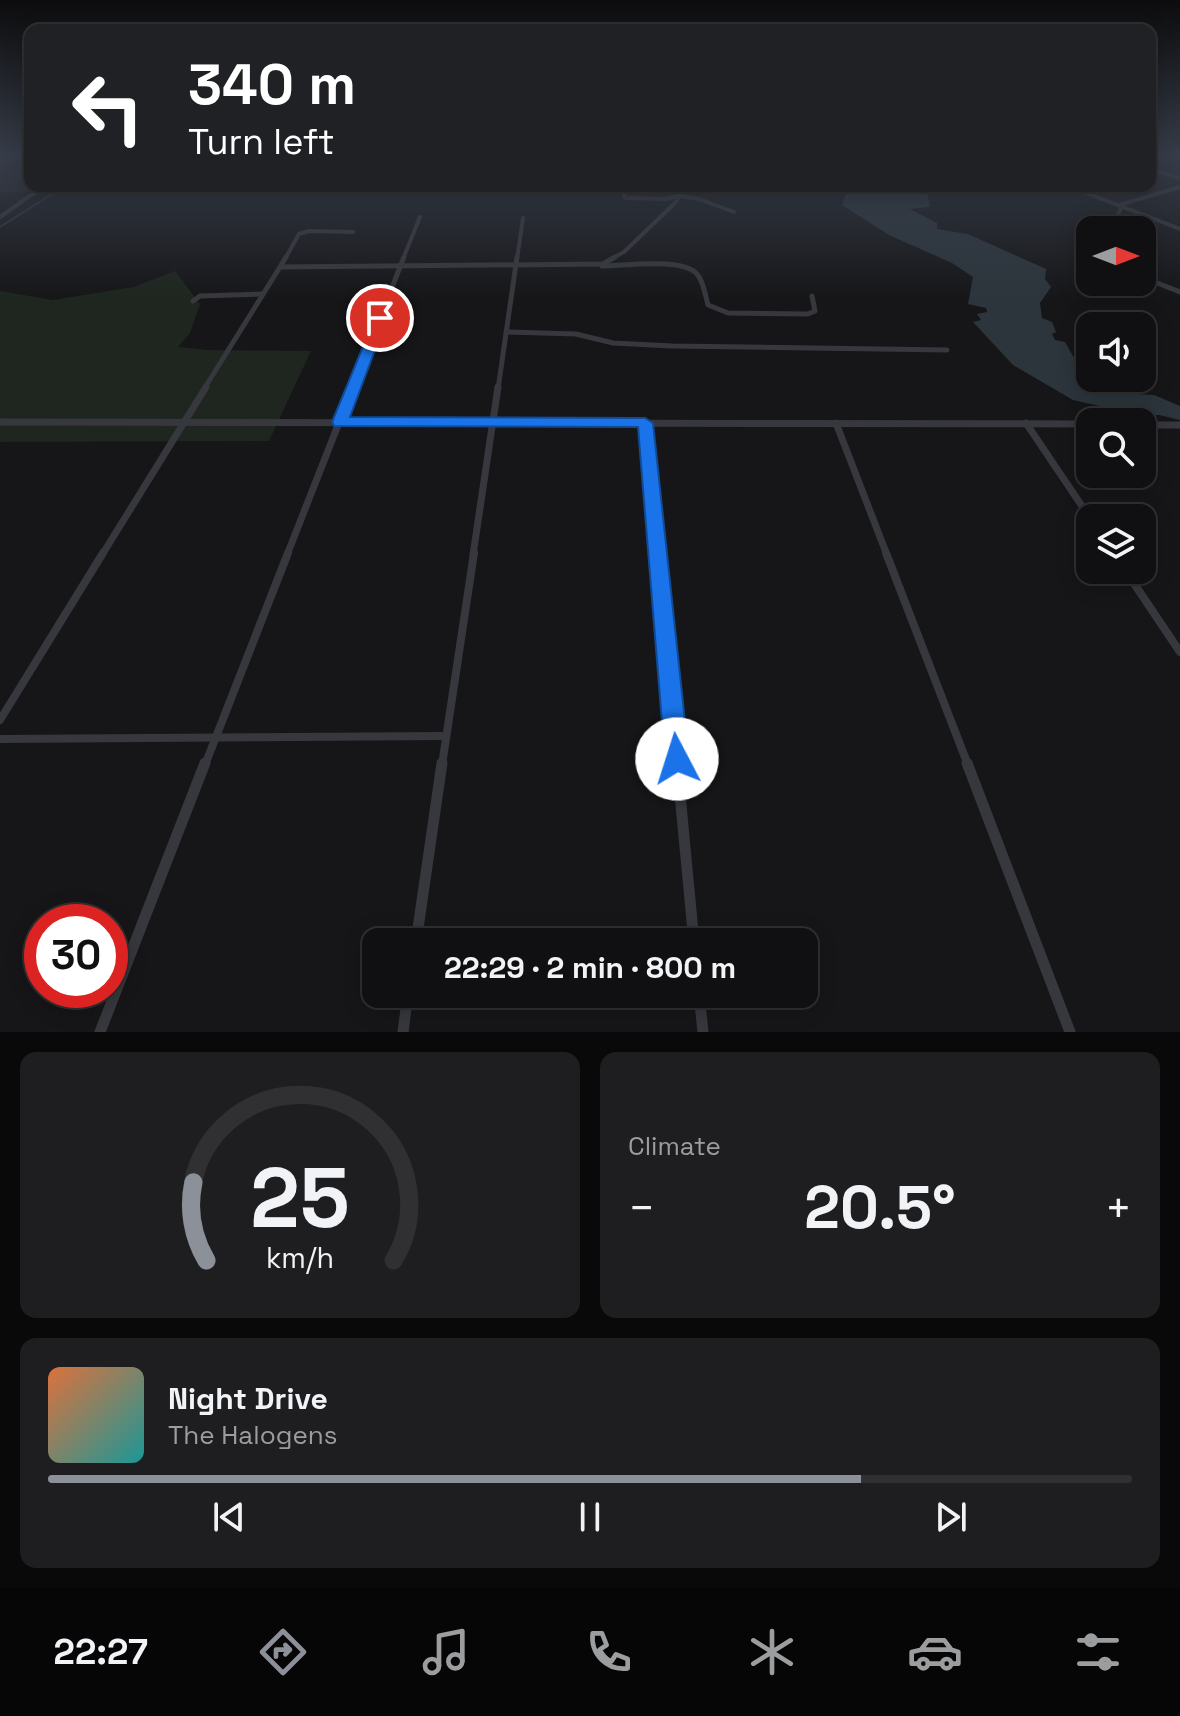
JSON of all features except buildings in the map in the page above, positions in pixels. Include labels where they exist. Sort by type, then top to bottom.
[{"type":"street","points":[[0,217],[18,204]]},
{"type":"street","points":[[280,267],[603,264],[624,252],[674,204]]},
{"type":"street","points":[[713,204],[734,212]]},
{"type":"street","points":[[1115,204],[1180,229]]},
{"type":"street","points":[[1120,206],[1126,204]]},
{"type":"street","points":[[1116,216],[1120,206]]},
{"type":"street","points":[[100,1032],[420,217]]},
{"type":"street","points":[[418,928],[523,218]]},
{"type":"street","points":[[0,720],[299,234],[353,232]]},
{"type":"street","points":[[603,264],[675,265],[691,269],[697,274],[708,305],[728,313],[808,314],[815,311],[812,296]]},
{"type":"street","points":[[1156,283],[1180,292]]},
{"type":"street","points":[[193,301],[200,296],[262,294]]},
{"type":"street","points":[[506,332],[576,334],[613,343],[672,346],[947,350]]},
{"type":"street","points":[[0,422],[1076,424]]},
{"type":"street","points":[[645,423],[693,928]]},
{"type":"street","points":[[836,423],[1070,1032]]},
{"type":"street","points":[[1026,423],[1081,504]]},
{"type":"street","points":[[1156,425],[1177,425]]},
{"type":"street","points":[[1134,584],[1180,652]]},
{"type":"street","points":[[0,739],[445,736]]},
{"type":"street","points":[[403,1032],[406,1008]]},
{"type":"street","points":[[700,1008],[703,1032]]},
{"type":"shaded area","points":[[842,204],[929,204],[930,207],[910,209],[937,223],[937,229],[968,234],[1046,269],[1045,279],[1051,287],[1040,303],[1042,318],[1052,322],[1055,340],[1065,342],[1076,361],[1076,392],[1154,395],[1180,406],[1180,420],[1156,415],[1156,408],[1102,408],[1073,400],[1013,365],[973,322],[981,320],[977,314],[987,312],[986,308],[968,304],[973,277],[952,263],[889,235]]},
{"type":"shaded area","points":[[175,271],[200,304],[190,333],[178,347],[311,351],[269,441],[0,442],[0,291],[53,300],[134,287]]},
{"type":"waterway","points":[[0,227],[36,204]]},
{"type":"route","points":[[380,318],[340,422],[645,423],[677,759]]}]
